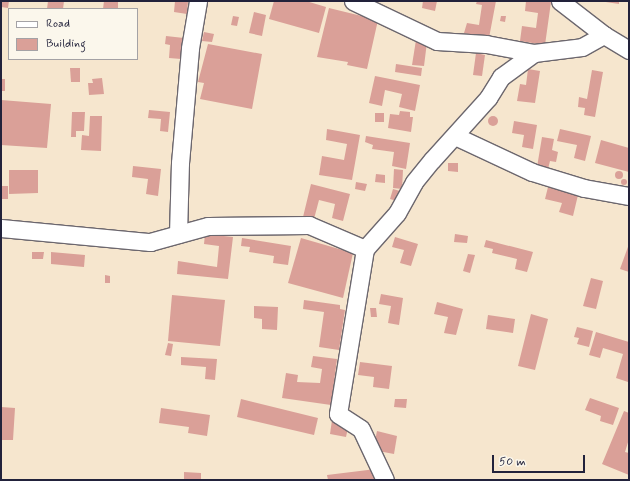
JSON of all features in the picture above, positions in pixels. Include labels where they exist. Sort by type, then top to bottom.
[{"type":"street","points":[[178,234],[180,163],[190,48],[198,1]]},
{"type":"street","points":[[353,1],[437,41],[486,44],[534,54],[582,47],[604,35]]},
{"type":"street","points":[[560,1],[604,35],[629,50]]},
{"type":"street","points":[[386,480],[361,428],[338,414],[365,249],[397,213],[419,176],[488,98],[501,77],[534,54]]},
{"type":"street","points":[[455,136],[532,172],[584,188],[629,196]]},
{"type":"street","points":[[1,228],[150,242],[208,226],[309,225],[365,249]]},
{"type":"building","points":[[1,1],[9,1],[8,8],[1,7]]},
{"type":"building","points":[[48,1],[64,1],[63,8],[47,8]]},
{"type":"building","points":[[104,1],[118,1],[118,8],[103,8]]},
{"type":"building","points":[[175,1],[188,1],[187,14],[174,12]]},
{"type":"building","points":[[274,1],[306,1],[326,7],[319,33],[269,19]]},
{"type":"building","points":[[423,1],[437,1],[435,11],[422,8]]},
{"type":"building","points":[[477,1],[496,1],[489,38],[464,33],[467,23],[479,25],[482,5],[476,4]]},
{"type":"building","points":[[526,1],[551,2],[545,45],[520,41],[522,26],[536,28],[538,13],[525,11]]},
{"type":"building","points":[[599,1],[619,1],[619,4]]},
{"type":"building","points":[[329,8],[378,20],[367,69],[347,65],[348,62],[317,57]]},
{"type":"building","points":[[254,12],[266,15],[262,36],[249,33]]},
{"type":"building","points":[[233,16],[239,17],[237,26],[231,25]]},
{"type":"building","points":[[501,16],[506,16],[505,22],[500,21]]},
{"type":"building","points":[[204,32],[214,34],[212,42],[202,41]]},
{"type":"building","points":[[166,36],[184,38],[181,59],[169,58],[170,45],[165,44]]},
{"type":"building","points":[[416,40],[427,42],[424,66],[412,65]]},
{"type":"building","points":[[208,44],[262,54],[252,109],[200,99],[204,83],[198,82]]},
{"type":"building","points":[[476,53],[485,55],[482,76],[473,75]]},
{"type":"building","points":[[396,64],[422,68],[421,76],[395,72]]},
{"type":"building","points":[[70,68],[80,68],[80,82],[71,82]]},
{"type":"building","points":[[528,69],[540,71],[535,103],[517,101],[520,84],[526,85]]},
{"type":"building","points":[[592,70],[603,72],[595,117],[584,115],[585,108],[578,107],[579,97],[587,99]]},
{"type":"building","points":[[375,76],[420,85],[415,111],[399,107],[402,94],[385,90],[382,106],[369,103]]},
{"type":"building","points":[[102,78],[104,94],[89,95],[88,83],[93,83],[92,79]]},
{"type":"building","points":[[1,79],[5,79],[5,91],[1,91]]},
{"type":"building","points":[[1,100],[51,104],[47,148],[1,145]]},
{"type":"building","points":[[149,110],[170,112],[168,132],[160,131],[161,119],[148,118]]},
{"type":"building","points":[[400,111],[410,112],[410,117],[413,117],[411,132],[388,128],[390,114],[399,115]]},
{"type":"building","points":[[72,112],[85,112],[84,131],[76,131],[76,137],[71,137]]},
{"type":"building","points":[[375,113],[384,113],[384,122],[375,122]]},
{"type":"building","points":[[90,116],[102,116],[101,151],[81,150],[82,135],[89,136]]},
{"type":"building","points":[[491,116],[495,116],[498,121],[495,126],[491,126],[488,123],[488,119]]},
{"type":"building","points":[[514,121],[537,125],[533,149],[522,147],[524,135],[512,133]]},
{"type":"building","points":[[327,129],[360,135],[352,180],[319,175],[322,156],[344,160],[347,144],[326,140]]},
{"type":"building","points":[[560,129],[591,136],[585,161],[574,158],[577,145],[557,141]]},
{"type":"building","points":[[366,136],[410,143],[406,169],[392,166],[394,152],[372,149],[373,145],[365,142]]},
{"type":"building","points":[[542,137],[554,139],[552,150],[558,152],[556,162],[550,161],[548,169],[537,167]]},
{"type":"building","points":[[601,140],[629,148],[629,172],[595,163]]},
{"type":"building","points":[[448,163],[458,163],[458,172],[448,171]]},
{"type":"building","points":[[133,166],[161,169],[158,196],[146,194],[148,179],[132,177]]},
{"type":"building","points":[[394,169],[403,170],[402,189],[393,188]]},
{"type":"building","points":[[9,170],[38,170],[38,193],[9,194]]},
{"type":"building","points":[[617,171],[621,171],[623,175],[621,179],[617,179],[615,177],[615,173]]},
{"type":"building","points":[[376,174],[385,175],[385,183],[375,182]]},
{"type":"building","points":[[624,179],[627,182],[624,185],[621,182]]},
{"type":"building","points":[[356,182],[367,184],[365,191],[355,189]]},
{"type":"building","points":[[311,184],[350,194],[343,221],[332,218],[335,204],[319,200],[314,219],[303,217]]},
{"type":"building","points":[[1,186],[8,186],[8,199],[1,199]]},
{"type":"building","points":[[548,187],[578,195],[573,216],[559,212],[562,203],[545,199]]},
{"type":"building","points":[[393,189],[400,191],[397,201],[390,199]]},
{"type":"building","points":[[205,234],[233,237],[228,279],[177,274],[178,261],[217,267],[219,246],[204,244]]},
{"type":"building","points":[[455,234],[468,236],[467,243],[454,242]]},
{"type":"building","points":[[395,237],[418,244],[411,266],[400,263],[404,250],[392,247]]},
{"type":"building","points":[[242,238],[291,246],[288,265],[273,263],[274,256],[249,252],[250,247],[241,246]]},
{"type":"building","points":[[301,238],[353,253],[343,298],[288,283]]},
{"type":"building","points":[[486,240],[533,252],[527,272],[515,269],[517,259],[492,253],[493,249],[484,247]]},
{"type":"building","points":[[629,244],[629,272],[620,269]]},
{"type":"building","points":[[32,252],[44,252],[43,259],[32,259]]},
{"type":"building","points":[[51,252],[85,255],[84,267],[51,264]]},
{"type":"building","points":[[468,254],[475,255],[470,273],[463,271]]},
{"type":"building","points":[[105,275],[110,276],[110,283],[105,283]]},
{"type":"building","points":[[591,278],[603,281],[596,309],[583,306]]},
{"type":"building","points":[[381,294],[403,298],[399,325],[388,323],[391,306],[379,304]]},
{"type":"building","points":[[172,295],[225,300],[220,346],[168,341]]},
{"type":"building","points":[[304,300],[340,305],[340,309],[345,310],[339,350],[319,347],[324,312],[303,309]]},
{"type":"building","points":[[437,302],[463,309],[456,335],[444,333],[448,317],[434,314]]},
{"type":"building","points":[[254,306],[278,307],[277,330],[262,329],[262,319],[254,318]]},
{"type":"building","points":[[370,308],[376,308],[377,317],[371,317]]},
{"type":"building","points":[[531,314],[548,319],[535,370],[518,366]]},
{"type":"building","points":[[488,315],[515,319],[513,333],[486,329]]},
{"type":"building","points":[[577,327],[593,331],[589,347],[577,344],[579,338],[574,337]]},
{"type":"building","points":[[596,332],[629,342],[628,382],[616,378],[623,354],[603,348],[600,358],[589,355]]},
{"type":"building","points":[[168,343],[173,344],[171,356],[165,355]]},
{"type":"building","points":[[313,356],[337,359],[331,405],[282,398],[286,373],[298,375],[297,382],[320,383],[322,369],[311,367]]},
{"type":"building","points":[[181,357],[217,359],[215,380],[205,379],[206,367],[181,365]]},
{"type":"building","points":[[360,362],[392,366],[389,389],[373,387],[374,377],[358,375]]},
{"type":"building","points":[[590,398],[619,408],[613,425],[600,421],[601,416],[585,410]]},
{"type":"building","points":[[241,399],[318,418],[314,435],[237,417]]},
{"type":"building","points":[[395,399],[407,399],[406,408],[394,407]]},
{"type":"building","points":[[1,407],[15,408],[13,440],[1,440]]},
{"type":"building","points":[[161,408],[210,415],[207,436],[188,433],[189,427],[159,423]]},
{"type":"building","points":[[624,411],[629,413],[629,439],[625,452],[629,453],[629,475],[602,464]]},
{"type":"building","points":[[332,420],[349,423],[346,437],[330,434]]},
{"type":"building","points":[[377,431],[397,436],[394,454],[373,450]]},
{"type":"building","points":[[376,469],[378,480],[328,480],[327,475]]},
{"type":"building","points":[[184,472],[201,473],[201,480],[184,480]]}]
